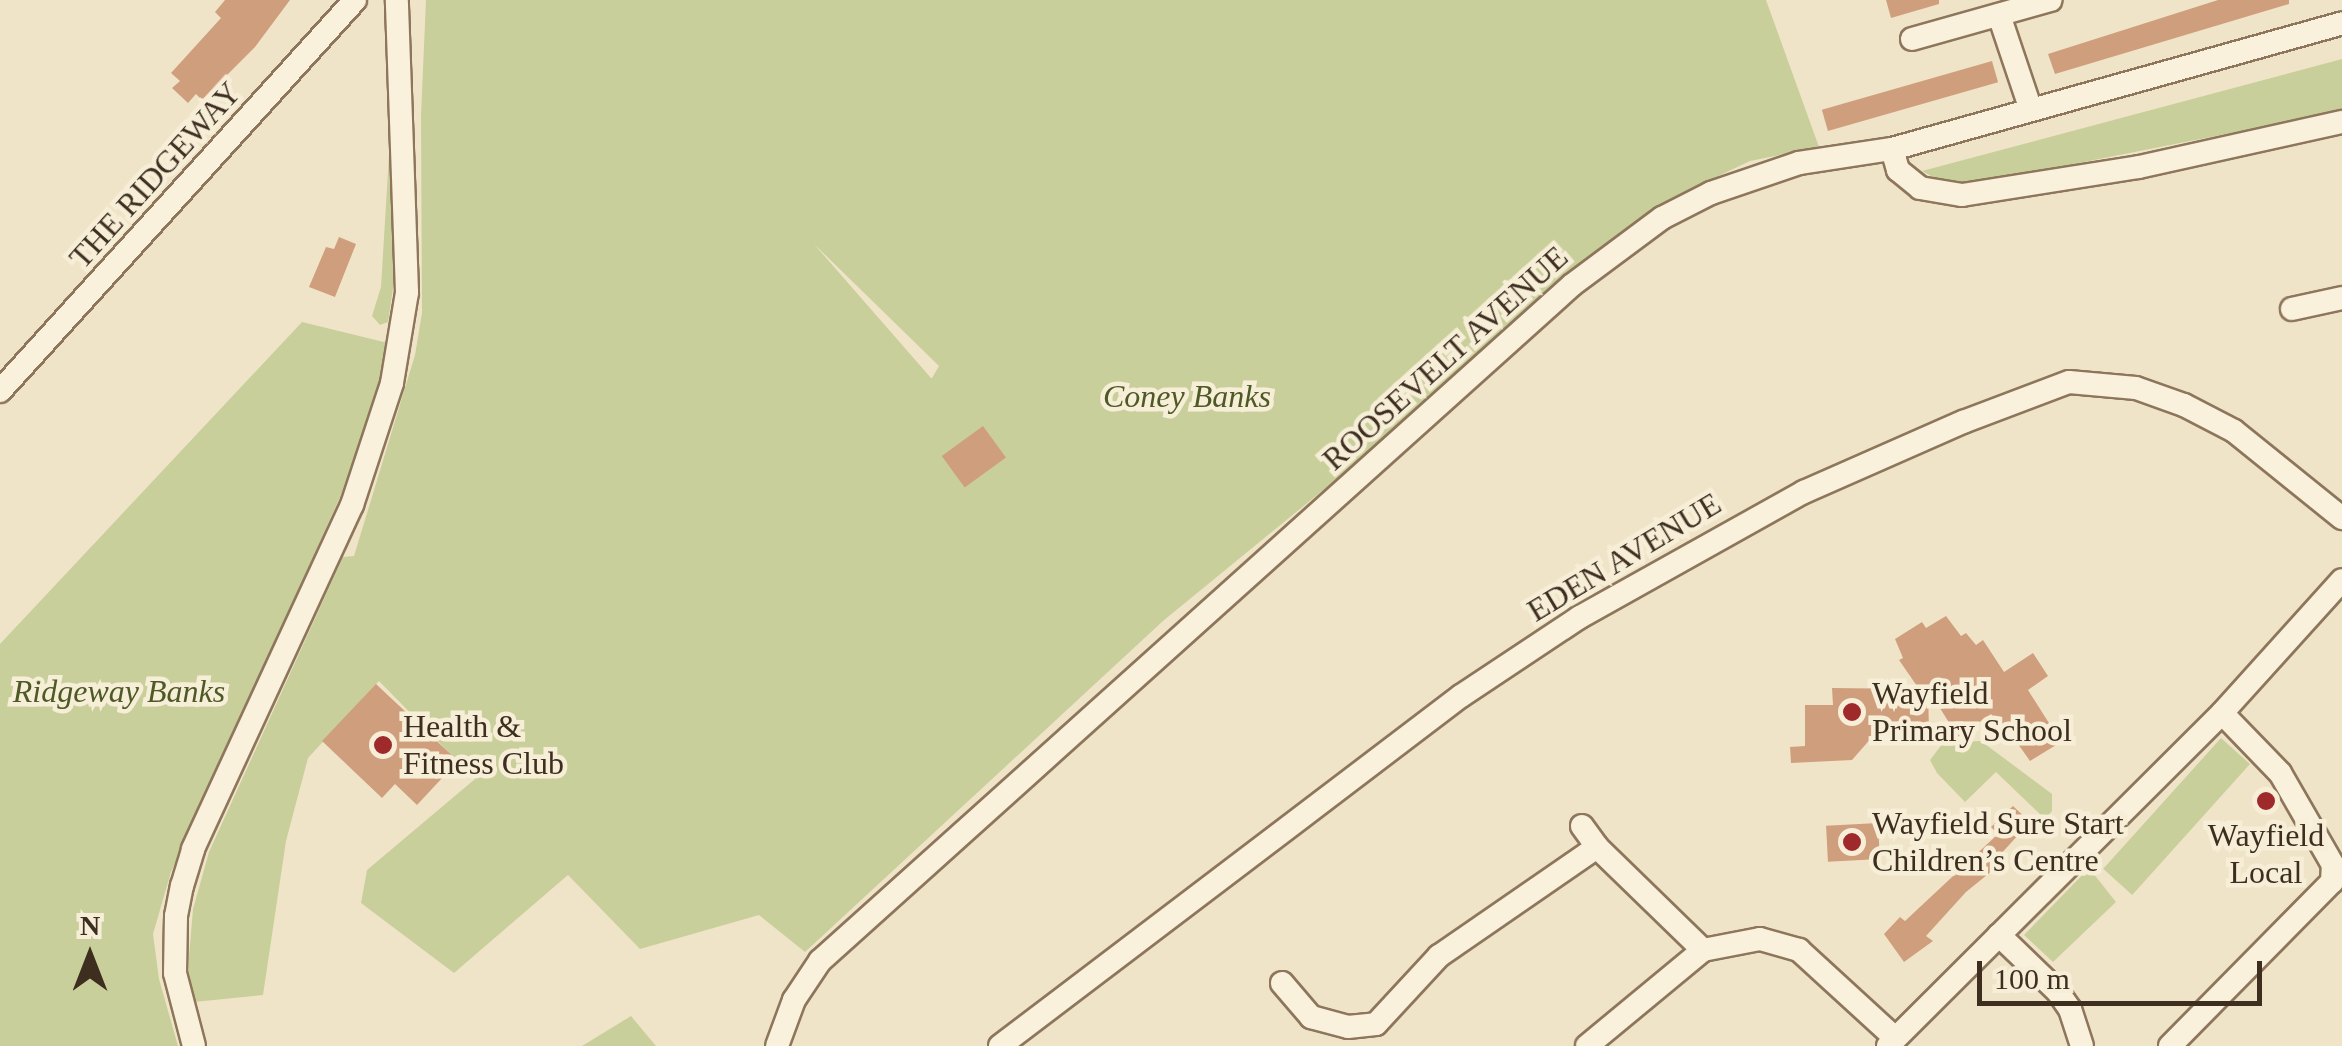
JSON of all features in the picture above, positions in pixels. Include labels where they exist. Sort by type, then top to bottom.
[{"type":"street","name":"THE RIDGEWAY","points":[[0,391],[355,0]]},
{"type":"street","points":[[194,1046],[175,972],[176,916],[182,886],[207,818],[352,505],[375,443],[396,364],[407,292],[397,0]]},
{"type":"street","points":[[1912,40],[2051,0]]},
{"type":"street","points":[[1999,15],[2031,110]]},
{"type":"street","name":"ROOSEVELT AVENUE","points":[[776,1046],[794,1000],[816,965],[1616,249],[1662,218],[1760,175],[1799,163],[1892,149],[2342,24]]},
{"type":"street","points":[[1892,149],[1898,170],[1920,188],[1962,195],[2138,167],[2342,122]]},
{"type":"street","points":[[2292,309],[2319,315],[2342,298]]},
{"type":"street","name":"EDEN AVENUE","points":[[1000,1046],[1460,696],[1580,618],[1804,492],[1964,422],[2069,382],[2136,388],[2184,405],[2234,431],[2342,518]]},
{"type":"street","points":[[1587,1046],[1703,950],[1760,939],[1800,950],[1892,1042],[2222,713],[2342,580]]},
{"type":"street","points":[[2170,1046],[2332,882],[2334,864],[2280,773],[2222,713]]},
{"type":"street","points":[[1582,826],[1596,846],[1703,950]]},
{"type":"street","points":[[1282,983],[1310,1017],[1348,1027],[1376,1024],[1439,956],[1596,846]]},
{"type":"street","points":[[1999,935],[2058,992],[2070,1009],[2082,1046]]},
{"type":"green space","name":"Coney Banks","points":[[426,0],[1766,0],[1819,147],[1750,161],[1676,196],[1559,279],[1487,344],[1487,356],[1163,621],[805,952],[759,915],[640,949],[568,875],[454,973],[361,903],[367,870],[475,779],[379,681],[308,758],[286,841],[263,995],[194,1002],[188,968],[193,909],[209,852],[343,557],[354,556],[415,355],[422,313],[421,115]],"holes":[[[814,244],[939,366],[931,378]]]},
{"type":"green space","points":[[2342,59],[2342,111],[1977,183],[1942,182],[1922,171]]},
{"type":"green space","points":[[389,155],[395,275],[388,322],[380,325],[372,316],[381,287]]},
{"type":"green space","name":"Ridgeway Banks","points":[[302,322],[388,343],[371,419],[340,497],[171,872],[153,934],[159,979],[178,1046],[0,1046],[0,644]]},
{"type":"green space","points":[[2221,738],[2250,764],[2132,895],[2103,869]]},
{"type":"green space","points":[[1981,741],[2052,794],[2052,811],[2045,819],[1996,772],[1965,802],[1930,760],[1943,743]]},
{"type":"green space","points":[[2089,868],[2116,902],[2053,962],[2024,935]]},
{"type":"green space","points":[[631,1016],[656,1046],[582,1046]]},
{"type":"building","points":[[225,0],[290,0],[255,47],[202,100],[196,94],[188,103],[172,88],[180,81],[171,73],[221,18],[215,12]]},
{"type":"building","points":[[1886,0],[1939,0],[1939,4],[1891,18]]},
{"type":"building","points":[[2218,0],[2289,0],[2289,4],[2055,74],[2048,54]]},
{"type":"building","points":[[1992,61],[1998,82],[1828,131],[1822,110]]},
{"type":"building","points":[[339,237],[356,244],[335,297],[309,287],[326,247],[334,249]]},
{"type":"building","points":[[983,426],[1006,458],[965,488],[942,456]]},
{"type":"building","points":[[1946,616],[1961,636],[1966,633],[1976,645],[1983,640],[2004,672],[2033,653],[2048,676],[2028,690],[2061,742],[2030,761],[1991,714],[1958,737],[1928,689],[1929,732],[1873,736],[1852,760],[1791,763],[1790,747],[1805,746],[1805,705],[1833,705],[1832,688],[1919,689],[1899,660],[1903,658],[1895,639],[1922,622],[1926,628]]},
{"type":"building","name":"Health & Fitness Club","points":[[376,684],[458,761],[417,805],[395,784],[382,798],[322,741]]},
{"type":"building","points":[[2013,806],[2030,822],[1999,856],[2003,862],[1966,892],[1926,936],[1933,941],[1904,962],[1884,934],[1900,917],[1905,921],[1998,834],[1991,827]]},
{"type":"building","points":[[1878,823],[1880,859],[1828,862],[1826,826]]},
{"type":"place","name":"Wayfield Primary School","points":[[1852,712]]},
{"type":"place","name":"Health & Fitness Club","points":[[383,745]]},
{"type":"place","name":"Wayfield Local","points":[[2266,801]]},
{"type":"place","name":"Wayfield Sure Start Children’s Centre","points":[[1852,842]]}]
